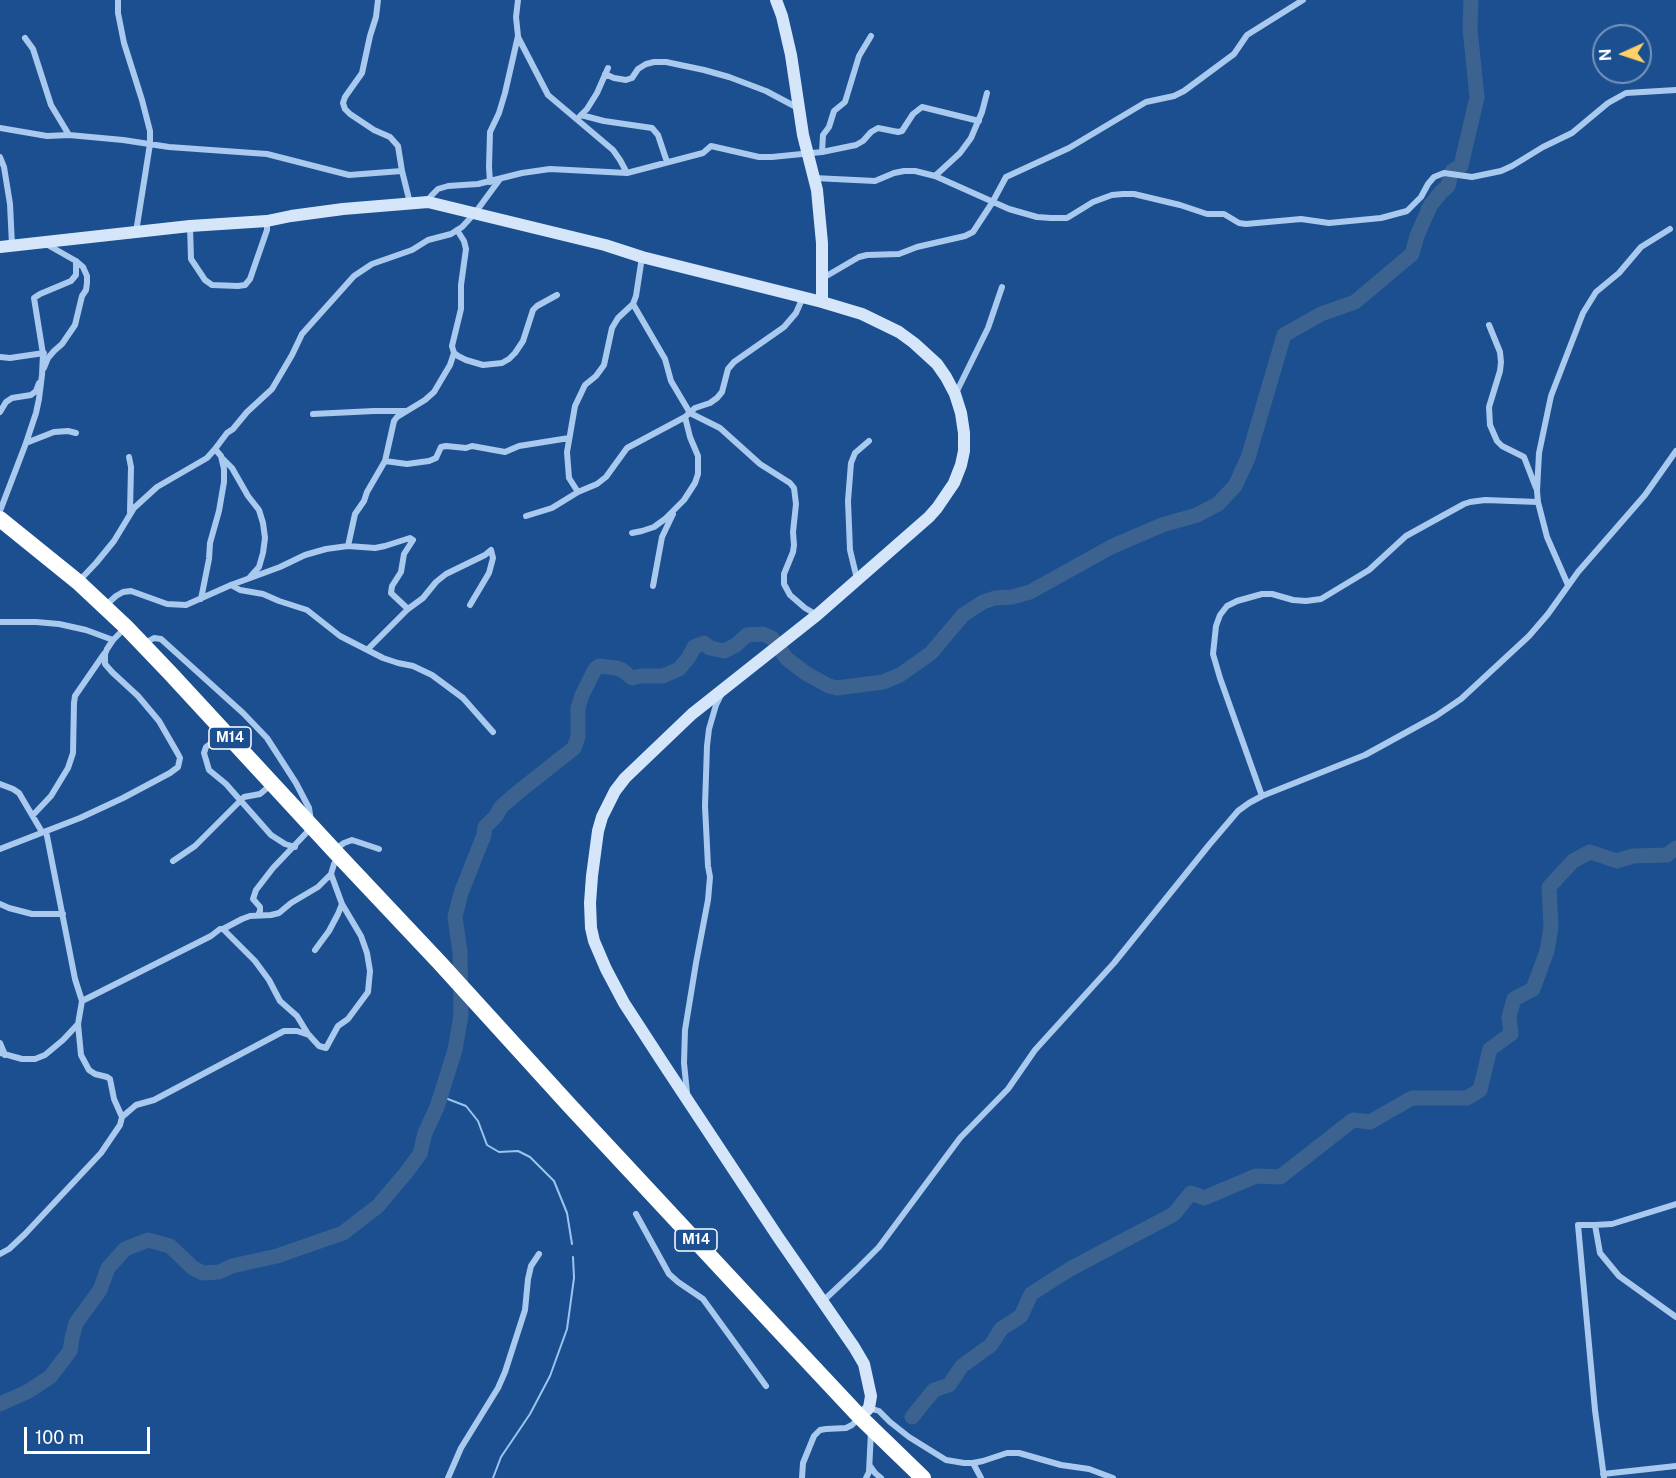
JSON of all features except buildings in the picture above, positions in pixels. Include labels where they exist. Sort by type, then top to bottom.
[{"type":"highway","name":"M14","points":[[0,519],[78,582],[126,627],[447,970],[570,1106],[923,1478]]},
{"type":"street","points":[[118,0],[118,14],[124,43],[150,131],[136,232]]},
{"type":"street","points":[[378,0],[376,18],[362,73],[343,103],[345,109],[356,118],[394,141],[398,146],[410,203]]},
{"type":"street","points":[[490,182],[490,132],[506,93],[518,36],[516,17],[518,0]]},
{"type":"street","points":[[776,0],[791,55],[807,154],[819,205],[822,302]]},
{"type":"street","points":[[823,279],[859,257],[898,254],[973,232],[1006,177],[1069,148],[1146,102],[1174,96],[1184,91],[1234,54],[1252,31],[1303,0]]},
{"type":"street","points":[[518,36],[548,95],[613,150],[627,173]]},
{"type":"street","points":[[822,152],[823,135],[829,127],[834,111],[845,102],[859,56],[871,36]]},
{"type":"street","points":[[25,38],[33,49],[51,105],[69,135]]},
{"type":"street","points":[[576,120],[587,109],[597,93],[606,71],[614,78],[626,80],[632,78],[638,69],[654,62],[666,62],[729,77],[766,91],[799,108]]},
{"type":"street","points":[[814,178],[875,181],[904,171],[915,171],[935,176],[1009,209],[1037,217],[1067,218],[1093,202],[1112,195],[1134,194],[1207,214],[1224,214],[1239,223],[1246,224],[1301,219],[1329,223],[1381,218],[1407,211],[1421,197],[1434,177],[1446,174],[1467,177],[1501,171],[1512,166],[1572,133],[1593,114],[1626,93],[1676,90]]},
{"type":"street","points":[[935,176],[971,138],[979,121],[987,93]]},
{"type":"street","points":[[428,202],[431,195],[438,189],[448,186],[490,182],[522,173],[550,169],[627,173],[703,153],[711,146],[759,157],[822,152],[856,145],[878,128],[902,131],[913,114],[921,107],[979,121]]},
{"type":"street","points":[[581,115],[652,128],[658,135],[667,162]]},
{"type":"street","points":[[0,128],[47,136],[69,135],[169,147],[267,154],[350,175],[402,171]]},
{"type":"street","points":[[0,157],[4,167],[10,204],[6,246],[190,226],[267,221],[301,214],[428,202],[605,245],[642,257],[862,314],[907,337],[937,364],[946,377],[955,394],[964,433],[964,451],[954,483],[929,517],[817,615],[692,714],[643,760],[615,791],[598,831],[590,903],[591,928],[600,955],[624,1003],[864,1364],[870,1388],[867,1417],[869,1472],[866,1478]]},
{"type":"street","points":[[78,582],[114,541],[130,513],[157,487],[207,458],[252,406],[272,389],[302,334],[354,276],[372,264],[412,250],[428,240],[451,234],[475,213],[500,179]]},
{"type":"street","points":[[190,226],[191,258],[206,280],[212,285],[238,286],[245,285],[250,279],[267,230],[267,221]]},
{"type":"street","points":[[1568,585],[1547,537],[1537,491],[1539,453],[1551,396],[1583,313],[1596,292],[1619,273],[1641,247],[1670,229]]},
{"type":"street","points":[[457,230],[464,241],[465,249],[460,317],[452,346],[454,352],[466,360],[483,365],[502,363],[515,353],[523,341],[533,310],[556,295]]},
{"type":"street","points":[[0,412],[6,402],[12,398],[31,395],[36,391],[48,358],[62,344],[75,325],[86,290],[87,276],[83,267],[43,242]]},
{"type":"street","points":[[578,492],[569,478],[567,452],[578,396],[604,365],[612,328],[618,318],[633,304],[642,257]]},
{"type":"street","points":[[0,511],[36,413],[43,354],[34,298],[71,281],[76,275],[76,261]]},
{"type":"street","points":[[955,394],[988,328],[1002,287]]},
{"type":"street","points":[[526,516],[552,508],[604,479],[627,448],[717,398],[722,392],[728,369],[734,362],[784,327],[796,313],[803,297]]},
{"type":"street","points":[[632,533],[654,527],[676,508],[690,492],[698,474],[699,465],[697,449],[690,437],[687,415],[671,381],[665,359],[633,304]]},
{"type":"street","points":[[1489,324],[1500,352],[1501,362],[1489,407],[1490,426],[1502,446],[1524,457],[1537,491]]},
{"type":"street","points":[[0,357],[10,358],[54,351]]},
{"type":"street","points":[[348,546],[355,514],[384,461],[394,422],[397,417],[434,392],[454,352]]},
{"type":"street","points":[[313,414],[406,411]]},
{"type":"street","points":[[687,415],[720,428],[760,464],[794,488],[796,504],[794,545],[784,574],[784,584],[790,595],[817,615]]},
{"type":"street","points":[[26,443],[54,432],[76,433]]},
{"type":"street","points":[[384,461],[407,464],[429,461],[436,458],[441,447],[446,446],[466,448],[472,446],[504,452],[519,446],[569,438]]},
{"type":"street","points":[[857,579],[850,550],[848,501],[851,463],[855,453],[869,441]]},
{"type":"street","points":[[215,449],[236,474],[259,510],[263,523],[265,538],[263,553],[259,567],[249,578]]},
{"type":"street","points":[[823,1301],[879,1247],[960,1138],[1008,1089],[1035,1050],[1114,963],[1238,811],[1262,796],[1365,755],[1436,716],[1461,699],[1529,636],[1568,585],[1646,495],[1676,451]]},
{"type":"street","points":[[201,599],[212,536],[222,497],[224,476],[221,456]]},
{"type":"street","points":[[129,457],[131,467],[130,513]]},
{"type":"street","points":[[1262,796],[1213,654],[1216,626],[1227,606],[1262,594],[1272,594],[1293,600],[1321,600],[1369,570],[1406,536],[1464,504],[1485,500],[1538,502]]},
{"type":"street","points":[[653,586],[662,537],[676,508]]},
{"type":"street","points":[[104,607],[116,596],[131,591],[167,604],[186,605],[305,555],[348,546],[375,548],[412,538],[391,593],[408,609]]},
{"type":"street","points":[[367,650],[408,609],[423,598],[436,582],[491,550],[493,554],[489,573],[470,605]]},
{"type":"street","points":[[231,585],[240,590],[263,594],[279,602],[307,610],[340,636],[398,663],[413,666],[446,684],[463,698],[493,732]]},
{"type":"street","points":[[0,622],[59,624],[86,630],[113,640]]},
{"type":"street","points":[[33,815],[51,796],[68,768],[73,753],[75,696],[113,640],[126,627]]},
{"type":"street","points":[[142,644],[154,638],[161,639],[243,712],[267,738],[309,808],[312,827],[273,868],[256,890],[253,899],[260,907],[258,915]]},
{"type":"street","points":[[0,849],[123,798],[178,767],[180,763],[178,754],[159,721],[138,696],[108,668],[105,664],[105,654]]},
{"type":"street","points":[[688,1100],[684,1063],[686,1030],[710,877],[705,806],[707,746],[716,705],[726,686]]},
{"type":"street","points":[[224,732],[207,747],[204,753],[208,770],[226,784],[277,840],[295,847]]},
{"type":"street","points":[[0,784],[19,793],[44,832],[75,979],[82,1001],[78,1024],[85,1065],[95,1074],[110,1079],[114,1099],[122,1117]]},
{"type":"street","points":[[173,861],[195,846],[246,796],[256,796],[272,784]]},
{"type":"street","points":[[82,1001],[242,919],[279,913],[318,887],[331,874],[337,854],[344,843],[352,840],[379,849]]},
{"type":"street","points":[[223,929],[255,961],[269,980],[280,1001],[297,1016],[309,1035],[319,1046],[326,1048],[338,1026],[348,1019],[368,992],[370,971],[361,936],[342,904],[331,874]]},
{"type":"street","points":[[0,904],[32,914],[63,914]]},
{"type":"street","points":[[315,950],[329,931],[342,904]]},
{"type":"street","points":[[3,1054],[22,1059],[35,1059],[45,1055],[78,1024]]},
{"type":"street","points":[[0,1254],[25,1234],[101,1153],[120,1125],[122,1117],[136,1105],[154,1101],[284,1031],[297,1031],[309,1035]]},
{"type":"street","points":[[0,1043],[3,1054],[0,1061]]},
{"type":"street","points":[[1676,1204],[1612,1224],[1578,1225],[1593,1398],[1604,1476],[1676,1466]]},
{"type":"street","points":[[636,1214],[669,1274],[703,1299],[766,1386]]},
{"type":"street","points":[[1595,1225],[1600,1252],[1619,1276],[1676,1317]]},
{"type":"street","points":[[448,1478],[461,1448],[498,1388],[505,1372],[525,1310],[531,1266],[539,1254]]},
{"type":"street","points":[[802,1478],[804,1463],[814,1436],[820,1430],[846,1428],[879,1411],[909,1437],[939,1456],[954,1462],[972,1463],[1007,1453],[1019,1453],[1061,1465],[1089,1469],[1113,1478]]},
{"type":"street","points":[[972,1463],[981,1478]]},
{"type":"street","points":[[869,1465],[881,1478]]},
{"type":"waterway","points":[[0,1404],[27,1392],[50,1377],[70,1351],[76,1323],[100,1290],[108,1268],[125,1249],[148,1240],[170,1246],[193,1268],[203,1273],[219,1272],[232,1266],[277,1256],[343,1233],[378,1206],[405,1174],[420,1154],[425,1133],[437,1107],[455,1050],[461,1015],[460,952],[455,917],[461,893],[485,827],[501,807],[574,748],[578,737],[578,708],[582,695],[595,669],[599,666],[617,668],[632,678],[663,676],[679,669],[694,647],[704,643],[710,648],[724,651],[736,645],[747,635],[763,634],[772,638],[787,659],[807,674],[829,686],[837,688],[883,682],[900,675],[931,653],[963,615],[983,602],[1030,592],[1111,547],[1162,525],[1197,515],[1218,504],[1235,486],[1248,458],[1284,335],[1321,314],[1355,302],[1412,254],[1430,206],[1448,186],[1452,171],[1461,166],[1477,97],[1470,29],[1471,0]]},
{"type":"waterway","points":[[912,1417],[934,1390],[949,1385],[962,1366],[991,1345],[1001,1329],[1021,1316],[1031,1294],[1070,1269],[1174,1214],[1191,1193],[1204,1198],[1256,1176],[1280,1177],[1353,1120],[1370,1122],[1412,1098],[1467,1098],[1480,1090],[1490,1049],[1511,1034],[1509,1017],[1514,999],[1533,989],[1547,951],[1551,927],[1549,887],[1573,861],[1590,852],[1617,861],[1633,856],[1667,855],[1676,848]]},
{"type":"waterway","points":[[440,1096],[466,1106],[478,1121],[487,1145],[499,1152],[518,1151],[530,1157],[554,1181],[567,1213],[572,1244]]},
{"type":"waterway","points":[[493,1478],[501,1457],[530,1414],[550,1376],[567,1329],[574,1278],[573,1257]]}]
